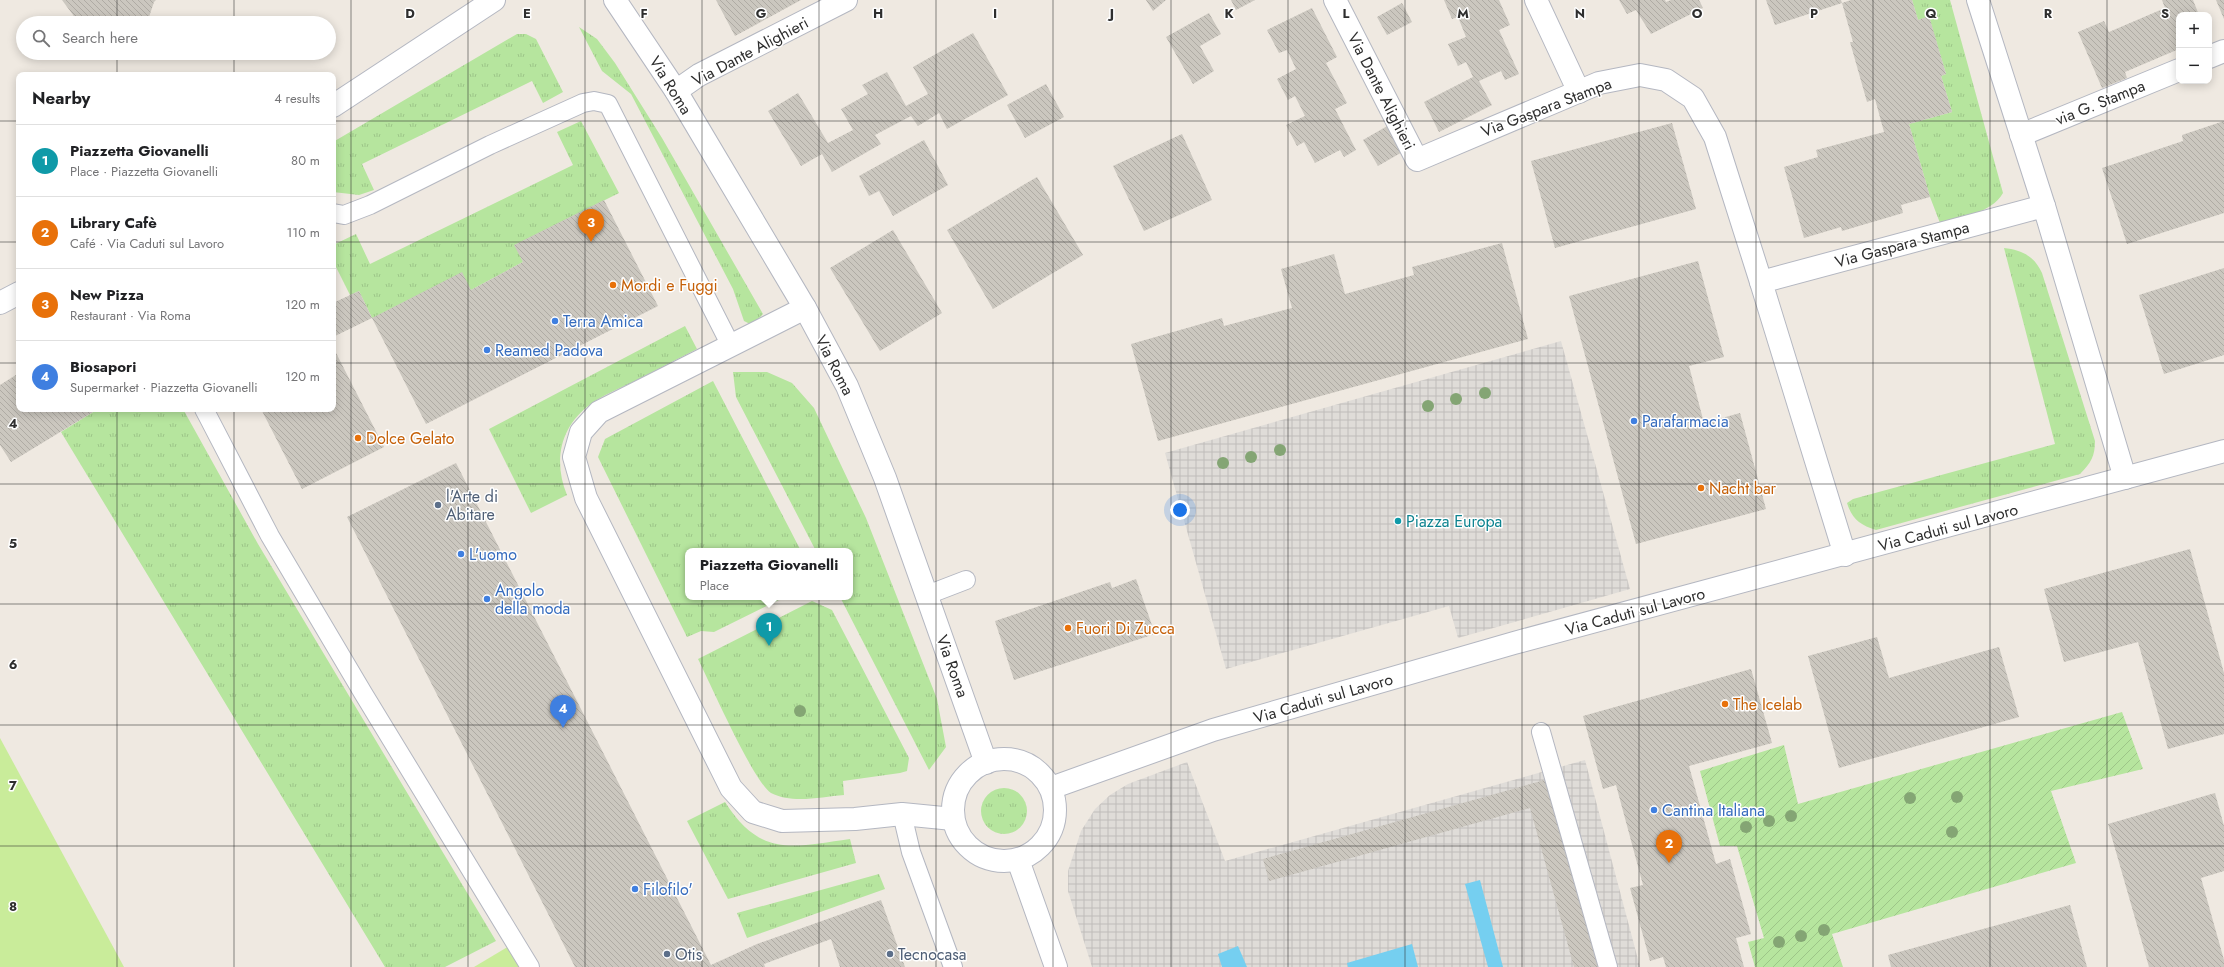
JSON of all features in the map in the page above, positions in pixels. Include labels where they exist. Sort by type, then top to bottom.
[{"type":"street","points":[[336,104],[494,0]]},
{"type":"street","name":"Via Roma","points":[[615,0],[676,92],[805,308],[847,386],[885,478],[986,762]]},
{"type":"street","name":"Via Dante Alighieri","points":[[676,92],[699,75],[846,0]]},
{"type":"street","name":"Via Dante Alighieri","points":[[1335,0],[1417,160]]},
{"type":"street","points":[[1536,0],[1580,92]]},
{"type":"street","points":[[1978,0],[2044,206],[2126,478]]},
{"type":"street","points":[[2212,56],[2224,51]]},
{"type":"street","name":"via G. Stampa","points":[[2020,135],[2176,71]]},
{"type":"street","name":"Via Gaspara Stampa","points":[[1417,160],[1600,83],[1640,75],[1666,80],[1693,98],[1715,138],[1845,555]]},
{"type":"street","name":"Via Gaspara Stampa","points":[[1760,282],[2044,206]]},
{"type":"street","points":[[0,304],[16,295]]},
{"type":"street","points":[[805,308],[599,412],[581,432],[574,457],[586,498],[731,788],[753,812],[782,821],[855,819],[902,814],[953,819]]},
{"type":"street","name":"Via Caduti sul Lavoro","points":[[1051,788],[1213,730],[1514,643],[2224,452]]},
{"type":"street","points":[[1000,759],[1016,760],[1030,766],[1042,775],[1051,788],[1056,805],[1054,823],[1047,840],[1034,852],[1018,860],[1001,861],[984,858],[970,849],[959,835],[953,819],[954,802],[960,785],[971,771],[986,762],[1000,759]]},
{"type":"street","points":[[1018,860],[1056,967]]},
{"type":"lane","points":[[336,214],[344,215],[370,205],[490,145],[583,103],[594,101],[608,104],[731,346]]},
{"type":"lane","points":[[206,412],[274,543],[363,693],[530,967]]},
{"type":"lane","points":[[927,595],[966,580]]},
{"type":"lane","points":[[1541,732],[1608,967]]},
{"type":"lane","points":[[902,814],[911,852],[953,967]]},
{"type":"green space","points":[[1912,0],[1950,0],[2003,193],[1991,206],[1983,210],[1940,223],[1930,197],[1909,124],[1952,112],[1941,76],[1946,74],[1929,17],[1918,20]]},
{"type":"green space","points":[[579,27],[597,39],[615,63],[662,138],[763,314],[752,325],[744,321],[733,289],[631,94],[602,71]]},
{"type":"green space","points":[[517,34],[526,34],[536,39],[563,92],[543,103],[532,81],[362,164],[374,190],[359,195],[336,192],[336,140]]},
{"type":"green space","points":[[581,121],[619,193],[515,245],[523,262],[471,290],[372,318],[359,291],[350,295],[336,267],[336,244],[356,234],[370,264],[573,165],[557,132]]},
{"type":"green space","points":[[2004,248],[2016,250],[2027,255],[2035,262],[2042,273],[2095,441],[2092,459],[2080,474],[1876,530],[1865,526],[1857,521],[1849,509],[1847,503],[1853,499],[2055,444]]},
{"type":"green space","points":[[685,326],[697,349],[600,398],[580,413],[566,433],[560,457],[560,470],[567,495],[531,513],[489,429]]},
{"type":"green space","points":[[733,372],[767,372],[792,383],[814,408],[866,518],[937,699],[946,747],[929,770],[842,600],[853,600],[853,548],[814,548],[736,397]]},
{"type":"green space","points":[[713,381],[799,548],[685,548],[685,600],[779,600],[714,632],[701,631],[687,637],[598,457],[605,439]]},
{"type":"green space","points":[[93,412],[185,412],[258,544],[496,941],[445,967],[385,967],[61,432]]},
{"type":"green space","points":[[812,601],[832,610],[909,758],[907,771],[843,781],[844,795],[797,799],[771,793],[763,785],[744,753],[698,659]]},
{"type":"green space","points":[[2122,712],[2143,769],[2051,791],[2076,863],[1832,934],[1843,967],[1755,967],[1748,942],[1764,938],[1737,846],[1720,846],[1700,771],[1784,745],[1798,804]]},
{"type":"green space","points":[[0,738],[124,967],[0,967]]},
{"type":"green space","points":[[1000,788],[1008,788],[1017,792],[1023,798],[1027,811],[1023,824],[1017,830],[1008,834],[1000,834],[991,830],[985,824],[981,815],[981,807],[985,798],[991,792]]},
{"type":"green space","points":[[725,802],[738,820],[752,833],[765,840],[794,846],[850,839],[856,863],[728,899],[687,821]]},
{"type":"green space","points":[[879,874],[885,889],[747,938],[737,913]]},
{"type":"green space","points":[[511,945],[525,967],[474,967]]},
{"type":"shaded area","name":"Piazza Europa","points":[[1561,341],[1630,589],[1458,638],[1449,606],[1226,669],[1165,453]]},
{"type":"shaded area","points":[[1585,760],[1640,967],[1092,967],[1068,891],[1068,871],[1081,831],[1095,809],[1110,795],[1128,784],[1187,762],[1225,861]]},
{"type":"water","points":[[1480,880],[1503,967],[1488,967],[1465,884]]},
{"type":"water","points":[[1412,944],[1418,967],[1348,967],[1347,963]]},
{"type":"water","points":[[1238,946],[1247,967],[1222,967],[1218,954]]},
{"type":"building","points":[[62,0],[156,0],[149,16],[74,16]]},
{"type":"building","points":[[716,0],[801,0],[735,36]]},
{"type":"building","points":[[1146,0],[1166,0],[1153,11]]},
{"type":"building","points":[[1231,0],[1255,0],[1236,10]]},
{"type":"building","points":[[1444,0],[1499,0],[1510,25],[1499,30],[1519,74],[1505,80],[1501,71],[1479,81],[1492,105],[1439,132],[1424,102],[1473,77],[1466,62],[1458,66],[1448,44],[1466,37],[1458,17],[1452,19]]},
{"type":"building","points":[[1619,0],[1665,0],[1666,2],[1671,0],[1699,0],[1703,8],[1651,34],[1636,10],[1627,14]]},
{"type":"building","points":[[1766,0],[1841,0],[1842,3],[1775,25]]},
{"type":"building","points":[[1851,0],[1912,0],[1918,20],[1929,16],[1946,74],[1941,76],[1952,112],[1909,124],[1930,197],[1901,205],[1903,213],[1842,231],[1841,227],[1804,238],[1784,167],[1818,157],[1816,150],[1884,132],[1875,99],[1867,102],[1850,42],[1853,42],[1842,3]]},
{"type":"building","points":[[2162,0],[2193,0],[2198,12],[2176,12],[2176,50],[2125,72],[2127,78],[2102,88],[2078,32],[2104,21],[2109,32],[2165,8]]},
{"type":"building","points":[[2216,0],[2224,0],[2224,19]]},
{"type":"building","points":[[1402,3],[1412,22],[1387,35],[1377,17]]},
{"type":"building","points":[[1312,8],[1337,57],[1326,63],[1347,103],[1335,109],[1356,150],[1344,157],[1340,150],[1315,163],[1304,142],[1297,146],[1286,125],[1305,116],[1295,96],[1288,100],[1277,79],[1296,69],[1287,50],[1279,53],[1267,30]]},
{"type":"building","points":[[1209,13],[1221,34],[1200,46],[1214,71],[1193,84],[1166,37]]},
{"type":"building","points":[[973,33],[1008,95],[947,129],[939,113],[918,126],[911,116],[875,135],[881,144],[832,172],[822,154],[801,166],[768,111],[798,93],[828,143],[853,130],[841,109],[868,94],[862,85],[887,72],[906,106],[928,94],[913,67]]},
{"type":"building","points":[[1046,84],[1064,117],[1025,138],[1007,105]]},
{"type":"building","points":[[2224,121],[2224,213],[2127,244],[2102,168],[2183,141],[2182,135]]},
{"type":"building","points":[[1672,123],[1696,209],[1555,248],[1531,161]]},
{"type":"building","points":[[1389,125],[1404,151],[1378,166],[1363,140]]},
{"type":"building","points":[[1182,134],[1212,200],[1144,231],[1113,166]]},
{"type":"building","points":[[924,140],[948,185],[893,216],[879,191],[869,196],[859,176]]},
{"type":"building","points":[[1037,177],[1083,255],[993,309],[947,230]]},
{"type":"building","points":[[604,200],[658,306],[426,424],[372,318],[462,272],[471,290],[523,262],[514,245]]},
{"type":"building","points":[[893,230],[942,313],[880,351],[830,268]]},
{"type":"building","points":[[1502,243],[1528,339],[1158,441],[1131,344],[1222,318],[1224,326],[1292,308],[1281,269],[1334,254],[1345,294],[1414,275],[1412,267]]},
{"type":"building","points":[[1698,261],[1724,357],[1689,366],[1704,423],[1740,413],[1766,509],[1636,544],[1569,296]]},
{"type":"building","points":[[2224,268],[2224,355],[2164,374],[2139,295]]},
{"type":"building","points":[[359,291],[372,318],[336,336],[336,302]]},
{"type":"building","points":[[336,353],[384,447],[302,489],[263,412],[336,412]]},
{"type":"building","points":[[16,375],[16,412],[93,412],[11,462],[0,445],[0,385]]},
{"type":"building","points":[[456,463],[711,965],[757,944],[881,900],[905,967],[840,967],[831,939],[764,964],[765,967],[575,967],[347,517]]},
{"type":"building","points":[[2190,549],[2224,673],[2224,734],[2168,749],[2138,642],[2064,662],[2044,589]]},
{"type":"building","points":[[1136,579],[1155,634],[1014,680],[995,621],[1110,582],[1112,588]]},
{"type":"building","points":[[1877,637],[1889,678],[1999,647],[2019,717],[1839,768],[1808,656]]},
{"type":"building","points":[[1751,669],[1772,743],[1689,766],[1716,864],[1730,859],[1751,934],[1736,938],[1744,967],[1666,967],[1663,957],[1650,961],[1630,888],[1643,885],[1616,785],[1603,789],[1583,716]]},
{"type":"building","points":[[1548,779],[1601,967],[1574,967],[1530,808],[1269,881],[1263,859]]},
{"type":"building","points":[[2215,793],[2224,826],[2224,871],[2201,878],[2224,960],[2224,967],[2149,967],[2108,824]]},
{"type":"building","points":[[2070,905],[2087,967],[1891,967],[1888,955]]},
{"type":"place","name":"New Pizza","points":[[591,242]]},
{"type":"place","name":"Mordi e Fuggi","points":[[613,285]]},
{"type":"place","name":"Terra Amica","points":[[555,321]]},
{"type":"place","name":"Reamed Padova","points":[[487,350]]},
{"type":"place","name":"Parafarmacia","points":[[1634,421]]},
{"type":"place","name":"Dolce Gelato","points":[[358,438]]},
{"type":"place","name":"Nacht bar","points":[[1701,488]]},
{"type":"place","name":"l'Arte di Abitare","points":[[438,505]]},
{"type":"place","name":"Piazza Europa","points":[[1398,521]]},
{"type":"place","name":"L'uomo","points":[[461,554]]},
{"type":"place","name":"Angolo della moda","points":[[487,599]]},
{"type":"place","name":"Fuori Di Zucca","points":[[1068,628]]},
{"type":"place","name":"Piazzetta Giovanelli","points":[[769,646]]},
{"type":"place","name":"The Icelab","points":[[1725,704]]},
{"type":"place","name":"Biosapori","points":[[563,728]]},
{"type":"place","name":"Cantina Italiana","points":[[1654,810]]},
{"type":"place","name":"Library Cafè","points":[[1669,863]]},
{"type":"place","name":"Filofilo'","points":[[635,889]]},
{"type":"place","name":"Otis","points":[[667,954]]},
{"type":"place","name":"Tecnocasa","points":[[890,954]]}]
